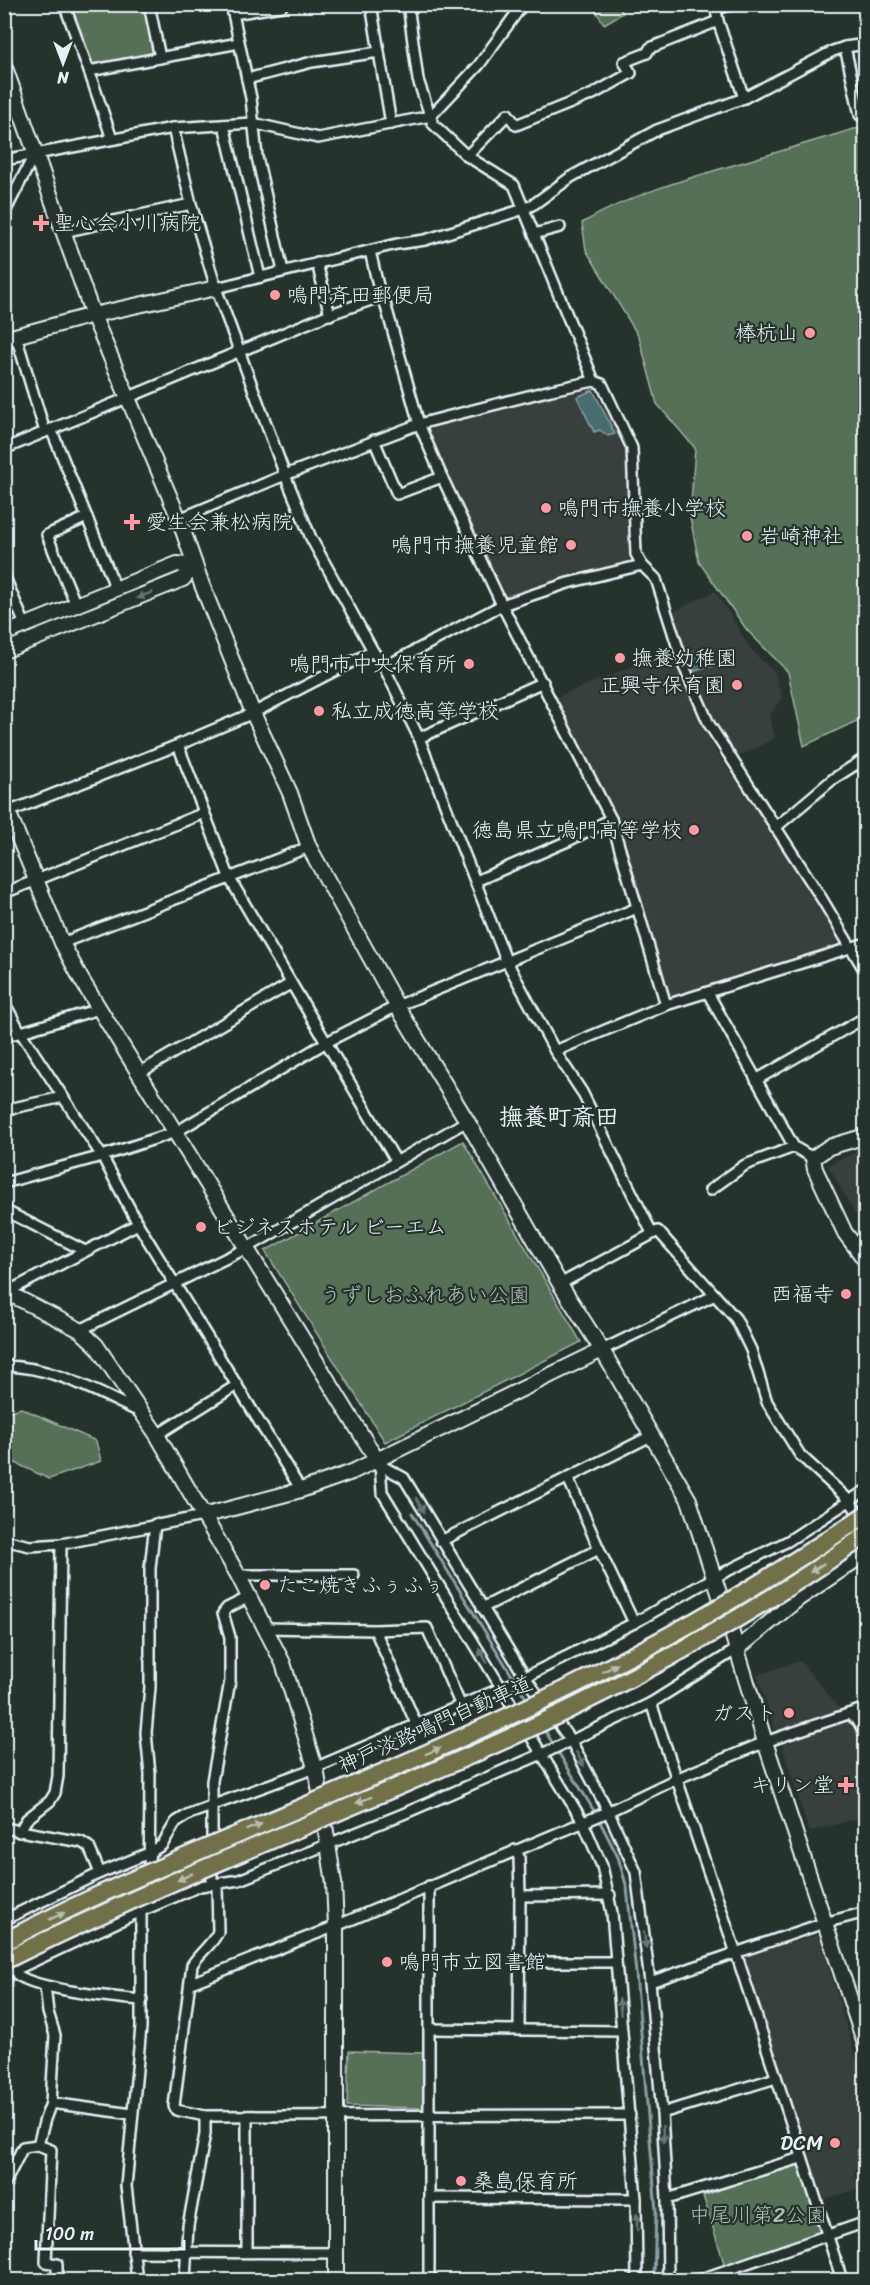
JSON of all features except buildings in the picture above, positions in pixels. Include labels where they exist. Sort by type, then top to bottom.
[{"type":"highway","name":"神戸淡路鳴門自動車道","points":[[4,1942],[189,1854],[473,1734],[555,1696],[645,1650],[739,1597],[866,1514]]},
{"type":"highway","name":"神戸淡路鳴門自動車道","points":[[4,1961],[196,1871],[478,1752],[563,1713],[654,1667],[747,1613],[866,1535]]},
{"type":"street","points":[[64,4],[112,139]]},
{"type":"street","points":[[149,4],[160,58]]},
{"type":"street","points":[[371,4],[391,123]]},
{"type":"street","points":[[408,4],[418,80],[433,123],[467,156],[514,185],[594,381]]},
{"type":"street","points":[[4,160],[173,128],[252,123],[318,138],[431,116],[479,65],[523,4]]},
{"type":"street","points":[[735,4],[716,7],[718,21],[744,98]]},
{"type":"street","points":[[282,6],[232,9],[251,98],[256,158],[283,272]]},
{"type":"street","points":[[467,156],[508,114],[516,124],[593,94],[631,73],[624,62],[647,53],[650,48],[718,21]]},
{"type":"street","points":[[89,71],[239,43]]},
{"type":"street","points":[[116,589],[10,338],[93,315],[425,240],[524,209],[571,177],[657,130],[744,98],[845,46],[866,44]]},
{"type":"street","points":[[845,46],[860,115]]},
{"type":"street","points":[[247,79],[312,62],[379,52]]},
{"type":"street","points":[[4,65],[93,315],[179,519],[194,566],[253,713],[290,793],[309,847],[397,1006],[689,1500],[765,1742],[866,2047]]},
{"type":"street","points":[[224,124],[260,277]]},
{"type":"street","points":[[173,128],[191,204],[216,288],[285,475],[311,538],[384,667],[419,738],[506,960],[555,1051],[582,1092],[652,1233]]},
{"type":"street","points":[[4,214],[36,153]]},
{"type":"street","points":[[63,232],[191,204]]},
{"type":"street","points":[[534,234],[560,227]]},
{"type":"street","points":[[370,251],[379,290],[383,296],[419,424],[502,605],[611,819],[666,1005]]},
{"type":"street","points":[[317,263],[330,315]]},
{"type":"street","points":[[4,449],[240,351],[383,296]]},
{"type":"street","points":[[179,519],[285,475],[419,424],[594,381],[602,384],[632,448],[635,548],[642,565],[657,579],[683,664],[709,724],[822,898],[866,973]]},
{"type":"street","points":[[374,440],[397,494],[442,477]]},
{"type":"street","points":[[76,605],[47,535],[87,517]]},
{"type":"street","points":[[4,634],[177,564],[194,566]]},
{"type":"street","points":[[384,667],[502,605],[568,583],[642,565]]},
{"type":"street","points":[[4,651],[183,579],[194,566]]},
{"type":"street","points":[[4,575],[25,625]]},
{"type":"street","points":[[373,651],[253,713],[178,746],[6,807],[62,943],[99,1009],[379,1462],[404,1478],[482,1608],[542,1755],[587,1820],[610,1895],[636,2199],[637,2280]]},
{"type":"street","points":[[419,738],[543,682]]},
{"type":"street","points":[[178,746],[230,879],[396,1161]]},
{"type":"street","points":[[775,828],[833,778],[862,760],[866,773]]},
{"type":"street","points":[[4,893],[204,813]]},
{"type":"street","points":[[476,881],[570,840],[611,819]]},
{"type":"street","points":[[62,943],[309,847]]},
{"type":"street","points":[[4,1183],[102,1156],[176,1132],[325,1043],[397,1006],[637,908]]},
{"type":"street","points":[[555,1051],[666,1005],[866,943]]},
{"type":"street","points":[[139,1073],[290,984]]},
{"type":"street","points":[[708,993],[794,1147],[813,1158],[815,1169],[845,1233],[866,1261]]},
{"type":"street","points":[[4,1002],[21,1033],[102,1156],[138,1224],[301,1490]]},
{"type":"street","points":[[4,1037],[99,1009]]},
{"type":"street","points":[[756,1080],[866,1017]]},
{"type":"street","points":[[4,1110],[63,1097]]},
{"type":"street","points":[[80,1330],[247,1248],[467,1121]]},
{"type":"street","points":[[813,1158],[829,1148],[866,1136]]},
{"type":"street","points":[[710,1190],[745,1165],[794,1147]]},
{"type":"street","points":[[4,1209],[85,1251]]},
{"type":"street","points":[[6,1291],[138,1224]]},
{"type":"street","points":[[560,1284],[658,1231],[736,1319],[751,1350],[766,1402],[800,1455],[850,1502],[866,1525]]},
{"type":"street","points":[[6,1291],[80,1330],[96,1345],[157,1435],[238,1575],[283,1663],[315,1768],[334,1883],[336,2280]]},
{"type":"street","points":[[4,1540],[30,1546],[61,1544],[203,1516],[301,1490],[379,1462],[715,1295]]},
{"type":"street","points":[[4,1366],[24,1366],[67,1378],[140,1412]]},
{"type":"street","points":[[157,1435],[237,1385]]},
{"type":"street","points":[[441,1541],[651,1436]]},
{"type":"street","points":[[379,1462],[382,1492],[514,1682],[567,1743],[606,1812],[636,1872],[650,1982],[662,2114],[667,2199],[668,2280]]},
{"type":"street","points":[[568,1478],[634,1623]]},
{"type":"street","points":[[4,1920],[100,1873],[149,1853],[162,1845],[176,1822],[189,1814],[315,1768],[417,1726],[514,1682],[634,1623],[713,1578],[788,1540],[866,1490]]},
{"type":"street","points":[[137,2280],[126,2186],[142,2000],[149,1853],[150,1774],[146,1733],[150,1687],[150,1568],[155,1524]]},
{"type":"street","points":[[19,1832],[27,1819],[50,1801],[55,1793],[58,1776],[61,1544]]},
{"type":"street","points":[[482,1608],[599,1549]]},
{"type":"street","points":[[142,2000],[45,1986],[18,1977],[14,1971],[145,1909],[200,1886],[239,1880],[403,1814],[542,1755],[651,1703],[737,1649],[798,1599],[866,1553]]},
{"type":"street","points":[[238,1575],[354,1575]]},
{"type":"street","points":[[249,1597],[223,1612],[231,1649],[230,1680],[212,1781],[218,1932],[215,1939],[197,1956],[192,1965],[174,2106],[176,2110],[205,2116],[630,2115]]},
{"type":"street","points":[[266,1628],[375,1630],[427,1628],[461,1706]]},
{"type":"street","points":[[375,1630],[417,1726]]},
{"type":"street","points":[[651,1703],[736,1953],[842,2280]]},
{"type":"street","points":[[191,1983],[336,1926],[765,1742],[866,1708]]},
{"type":"street","points":[[849,1714],[858,1721],[866,1736]]},
{"type":"street","points":[[4,1828],[81,1842],[89,1847],[100,1873]]},
{"type":"street","points":[[515,1850],[519,1857],[520,1896],[519,2029]]},
{"type":"street","points":[[429,1886],[429,2280]]},
{"type":"street","points":[[520,1896],[610,1895]]},
{"type":"street","points":[[650,1982],[824,1923],[866,1912]]},
{"type":"street","points":[[519,1962],[616,1962]]},
{"type":"street","points":[[38,2145],[51,2103],[55,2035],[48,2012],[45,1986]]},
{"type":"street","points":[[429,2029],[622,2031]]},
{"type":"street","points":[[662,2114],[776,2078]]},
{"type":"street","points":[[51,2103],[132,2114]]},
{"type":"street","points":[[185,2280],[185,2252],[205,2134],[205,2116]]},
{"type":"street","points":[[247,2116],[247,2252]]},
{"type":"street","points":[[4,2185],[23,2147],[38,2145],[51,2150],[46,2262],[57,2264],[57,2280]]},
{"type":"street","points":[[667,2199],[801,2158]]},
{"type":"street","points":[[429,2198],[636,2199]]},
{"type":"street","points":[[698,2280],[866,2222]]},
{"type":"street","points":[[133,2253],[336,2253]]},
{"type":"shaded area","name":"鳴門市撫養小学校","points":[[591,383],[629,454],[631,563],[505,599],[426,429]]},
{"type":"shaded area","name":"正興寺保育園","points":[[715,591],[752,651],[775,673],[782,697],[769,717],[775,738],[735,758],[711,720],[687,665],[673,612]]},
{"type":"shaded area","name":"徳島県立鳴門高等学校","points":[[673,650],[676,662],[716,752],[796,866],[842,944],[707,987],[705,984],[671,997],[666,996],[615,812],[557,697]]},
{"type":"shaded area","points":[[865,1148],[865,1232],[828,1165]]},
{"type":"shaded area","points":[[800,1661],[841,1710],[776,1731],[757,1675]]},
{"type":"shaded area","points":[[848,1719],[856,1725],[865,1757],[865,1816],[809,1832],[782,1745]]},
{"type":"shaded area","points":[[819,1934],[866,2092],[865,2167],[854,2171],[858,2189],[821,2200],[744,1957]]},
{"type":"green space","points":[[84,5],[145,5],[155,54],[93,68],[71,9]]},
{"type":"green space","points":[[592,5],[617,5],[623,13],[604,24]]},
{"type":"green space","points":[[865,128],[865,717],[804,746],[788,672],[747,630],[699,562],[690,517],[695,448],[657,404],[639,337],[586,250],[582,223],[620,203],[702,174],[854,129]]},
{"type":"green space","name":"うずしおふれあい公園","points":[[463,1141],[581,1342],[385,1442],[265,1251]]},
{"type":"green space","points":[[21,1408],[96,1441],[101,1461],[49,1479],[5,1458],[5,1412]]},
{"type":"green space","points":[[349,2051],[423,2053],[423,2108],[347,2106]]},
{"type":"green space","name":"中尾川第2公園","points":[[794,2163],[798,2164],[822,2233],[725,2266],[703,2196]]},
{"type":"water","points":[[593,390],[615,434],[608,436],[600,430],[594,432],[577,397]]},
{"type":"water","points":[[701,650],[709,653],[713,666],[695,671],[687,654]]},
{"type":"waterway","points":[[412,1513],[527,1700]]},
{"type":"waterway","points":[[544,1729],[596,1814],[618,1857],[627,1888],[656,2211],[654,2280]]},
{"type":"place","name":"聖心会小川病院","points":[[41,223]]},
{"type":"place","name":"鳴門斉田郵便局","points":[[275,295]]},
{"type":"place","name":"棒杭山","points":[[810,333]]},
{"type":"place","name":"鳴門市撫養小学校","points":[[546,508]]},
{"type":"place","name":"愛生会兼松病院","points":[[132,522]]},
{"type":"place","name":"岩崎神社","points":[[747,536]]},
{"type":"place","name":"鳴門市撫養児童館","points":[[571,545]]},
{"type":"place","name":"撫養幼稚園","points":[[620,658]]},
{"type":"place","name":"鳴門市中央保育所","points":[[469,664]]},
{"type":"place","name":"正興寺保育園","points":[[737,685]]},
{"type":"place","name":"私立成徳高等学校","points":[[319,711]]},
{"type":"place","name":"徳島県立鳴門高等学校","points":[[694,830]]},
{"type":"place","name":"ビジネスホテル ビーエム","points":[[201,1227]]},
{"type":"place","name":"西福寺","points":[[846,1294]]},
{"type":"place","name":"たこ焼きふぅふぅ","points":[[265,1585]]},
{"type":"place","name":"ガスト","points":[[789,1713]]},
{"type":"place","name":"キリン堂","points":[[846,1785]]},
{"type":"place","name":"鳴門市立図書館","points":[[387,1962]]},
{"type":"place","name":"DCM","points":[[835,2143]]},
{"type":"place","name":"桑島保育所","points":[[461,2181]]},
{"type":"district","name":"撫養町斎田","points":[[559,1117]]}]
